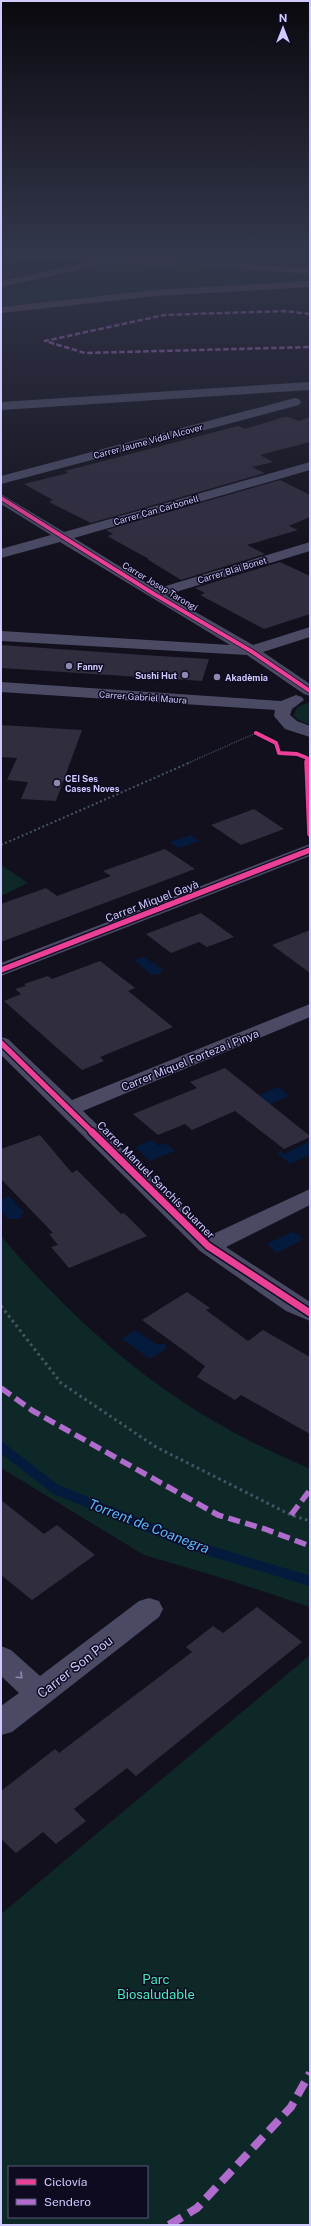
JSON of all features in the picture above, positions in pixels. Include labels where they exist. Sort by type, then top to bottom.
[{"type":"street","points":[[1,406],[310,386]]},
{"type":"street","name":"Carrer Jaume Vidal Alcover","points":[[1,480],[300,404],[265,389]]},
{"type":"street","points":[[1,418],[71,401]]},
{"type":"street","points":[[1,546],[59,534],[310,459]]},
{"type":"street","name":"Carrer Can Carbonell","points":[[1,554],[59,534],[310,466]]},
{"type":"street","name":"Carrer Josep Tarongí","points":[[1,498],[154,594],[251,651],[310,691]]},
{"type":"street","name":"Carrer Blai Bonet","points":[[154,594],[310,546]]},
{"type":"street","points":[[1,636],[251,651],[310,632]]},
{"type":"street","name":"Carrer Gabriel Maura","points":[[1,687],[284,711]]},
{"type":"street","points":[[310,696],[293,701],[284,711],[291,725],[310,732]]},
{"type":"street","name":"Carrer Gabriel Maura","points":[[1,698],[284,711]]},
{"type":"street","name":"Carrer Miquel Gayà","points":[[1,970],[310,850]]},
{"type":"street","name":"Carrer Miquel Forteza i Pinya","points":[[70,1109],[310,1010]]},
{"type":"street","name":"Carrer Manuel Sanchís Guarner","points":[[1,1043],[208,1246],[310,1314]]},
{"type":"street","points":[[208,1246],[310,1196]]},
{"type":"street","name":"Carrer Son Pou","points":[[1,1723],[149,1609]]},
{"type":"street","points":[[1,1658],[40,1694]]},
{"type":"path","points":[[1,846],[259,735]]},
{"type":"path","points":[[1,1306],[61,1383],[156,1447],[291,1516],[310,1521]]},
{"type":"green space","points":[[310,702],[310,725],[297,719],[294,715],[297,707]]},
{"type":"green space","points":[[1,865],[28,883],[1,896]]},
{"type":"green space","points":[[1,1236],[25,1264],[77,1317],[133,1366],[194,1409],[236,1434],[310,1469],[310,1607],[232,1581],[144,1555],[1,1468]]},
{"type":"green space","name":"Parc Biosaludable","points":[[310,1655],[310,2225],[1,2225],[1,1914]]},
{"type":"water","points":[[191,835],[199,841],[179,848],[170,842]]},
{"type":"water","points":[[144,957],[162,969],[162,973],[152,975],[135,961],[138,958]]},
{"type":"water","points":[[278,1087],[289,1096],[260,1108],[250,1099]]},
{"type":"water","points":[[152,1140],[159,1146],[166,1143],[175,1151],[150,1161],[135,1147]]},
{"type":"water","points":[[308,1142],[310,1144],[310,1155],[290,1164],[277,1153],[281,1151],[284,1154]]},
{"type":"water","points":[[9,1196],[24,1212],[20,1219],[8,1219],[1,1211],[1,1200]]},
{"type":"water","points":[[292,1232],[301,1236],[300,1238],[302,1240],[277,1253],[267,1244]]},
{"type":"water","points":[[135,1330],[156,1344],[165,1344],[166,1349],[150,1359],[122,1339]]},
{"type":"building","points":[[284,417],[299,421],[310,417],[310,442],[260,455],[273,462],[252,467],[265,473],[91,523],[49,502],[53,500],[24,484],[68,473],[65,471],[238,426],[245,429]]},
{"type":"building","points":[[280,480],[310,495],[310,517],[289,526],[298,530],[247,545],[265,554],[181,580],[147,559],[149,559],[107,536],[113,534],[106,530]]},
{"type":"building","points":[[280,562],[310,576],[310,614],[264,629],[200,595],[205,593],[195,588]]},
{"type":"building","points":[[1,645],[209,659],[202,681],[1,668]]},
{"type":"building","points":[[1,725],[82,730],[56,801],[21,799],[28,782],[7,780],[17,758],[1,757]]},
{"type":"building","points":[[254,809],[284,829],[241,845],[211,825]]},
{"type":"building","points":[[165,849],[195,869],[1,942],[1,904],[46,888],[57,896],[111,876],[103,871]]},
{"type":"building","points":[[201,913],[234,937],[207,947],[199,942],[171,953],[146,934]]},
{"type":"building","points":[[310,930],[310,973],[272,945]]},
{"type":"building","points":[[100,961],[135,988],[128,991],[173,1027],[100,1057],[104,1061],[82,1070],[4,1001],[21,994],[15,989],[26,986],[24,984],[48,976],[52,979]]},
{"type":"building","points":[[225,1068],[310,1137],[284,1149],[235,1111],[192,1130],[185,1124],[158,1135],[133,1114],[197,1088],[190,1082]]},
{"type":"building","points":[[40,1135],[72,1173],[77,1170],[121,1214],[124,1213],[147,1236],[69,1268],[51,1247],[58,1245],[49,1234],[53,1233],[1,1179],[1,1149]]},
{"type":"building","points":[[187,1292],[210,1308],[206,1310],[248,1341],[263,1330],[310,1357],[310,1434],[241,1395],[235,1400],[197,1377],[205,1366],[142,1320]]},
{"type":"building","points":[[1,1500],[44,1534],[57,1525],[95,1555],[32,1600],[1,1575]]},
{"type":"building","points":[[257,1607],[302,1642],[136,1776],[127,1768],[74,1809],[86,1821],[56,1844],[43,1832],[16,1853],[1,1839],[1,1791],[55,1749],[59,1753],[192,1652],[186,1647],[213,1626],[223,1633]]},
{"type":"waterway","name":"Torrent de Coanegra","points":[[1,1447],[55,1489],[194,1546],[310,1581]]},
{"type":"marked path","points":[[1,1388],[33,1411],[218,1515],[265,1529],[310,1546]]},
{"type":"marked path","points":[[291,1515],[310,1490]]},
{"type":"marked path","points":[[169,2225],[197,2208],[291,2107],[310,2073]]},
{"type":"cycle path","points":[[1,498],[154,594],[251,651],[310,691]]},
{"type":"cycle path","points":[[256,733],[276,743],[279,753],[297,754],[307,758],[310,834]]},
{"type":"cycle path","points":[[1,970],[310,850]]},
{"type":"cycle path","points":[[1,1043],[208,1246],[295,1305],[310,1313]]},
{"type":"place","name":"Fanny","points":[[69,666]]},
{"type":"place","name":"Sushi Hut","points":[[185,675]]},
{"type":"place","name":"Akadèmia","points":[[217,677]]},
{"type":"place","name":"CEI Ses Cases Noves","points":[[57,783]]}]
